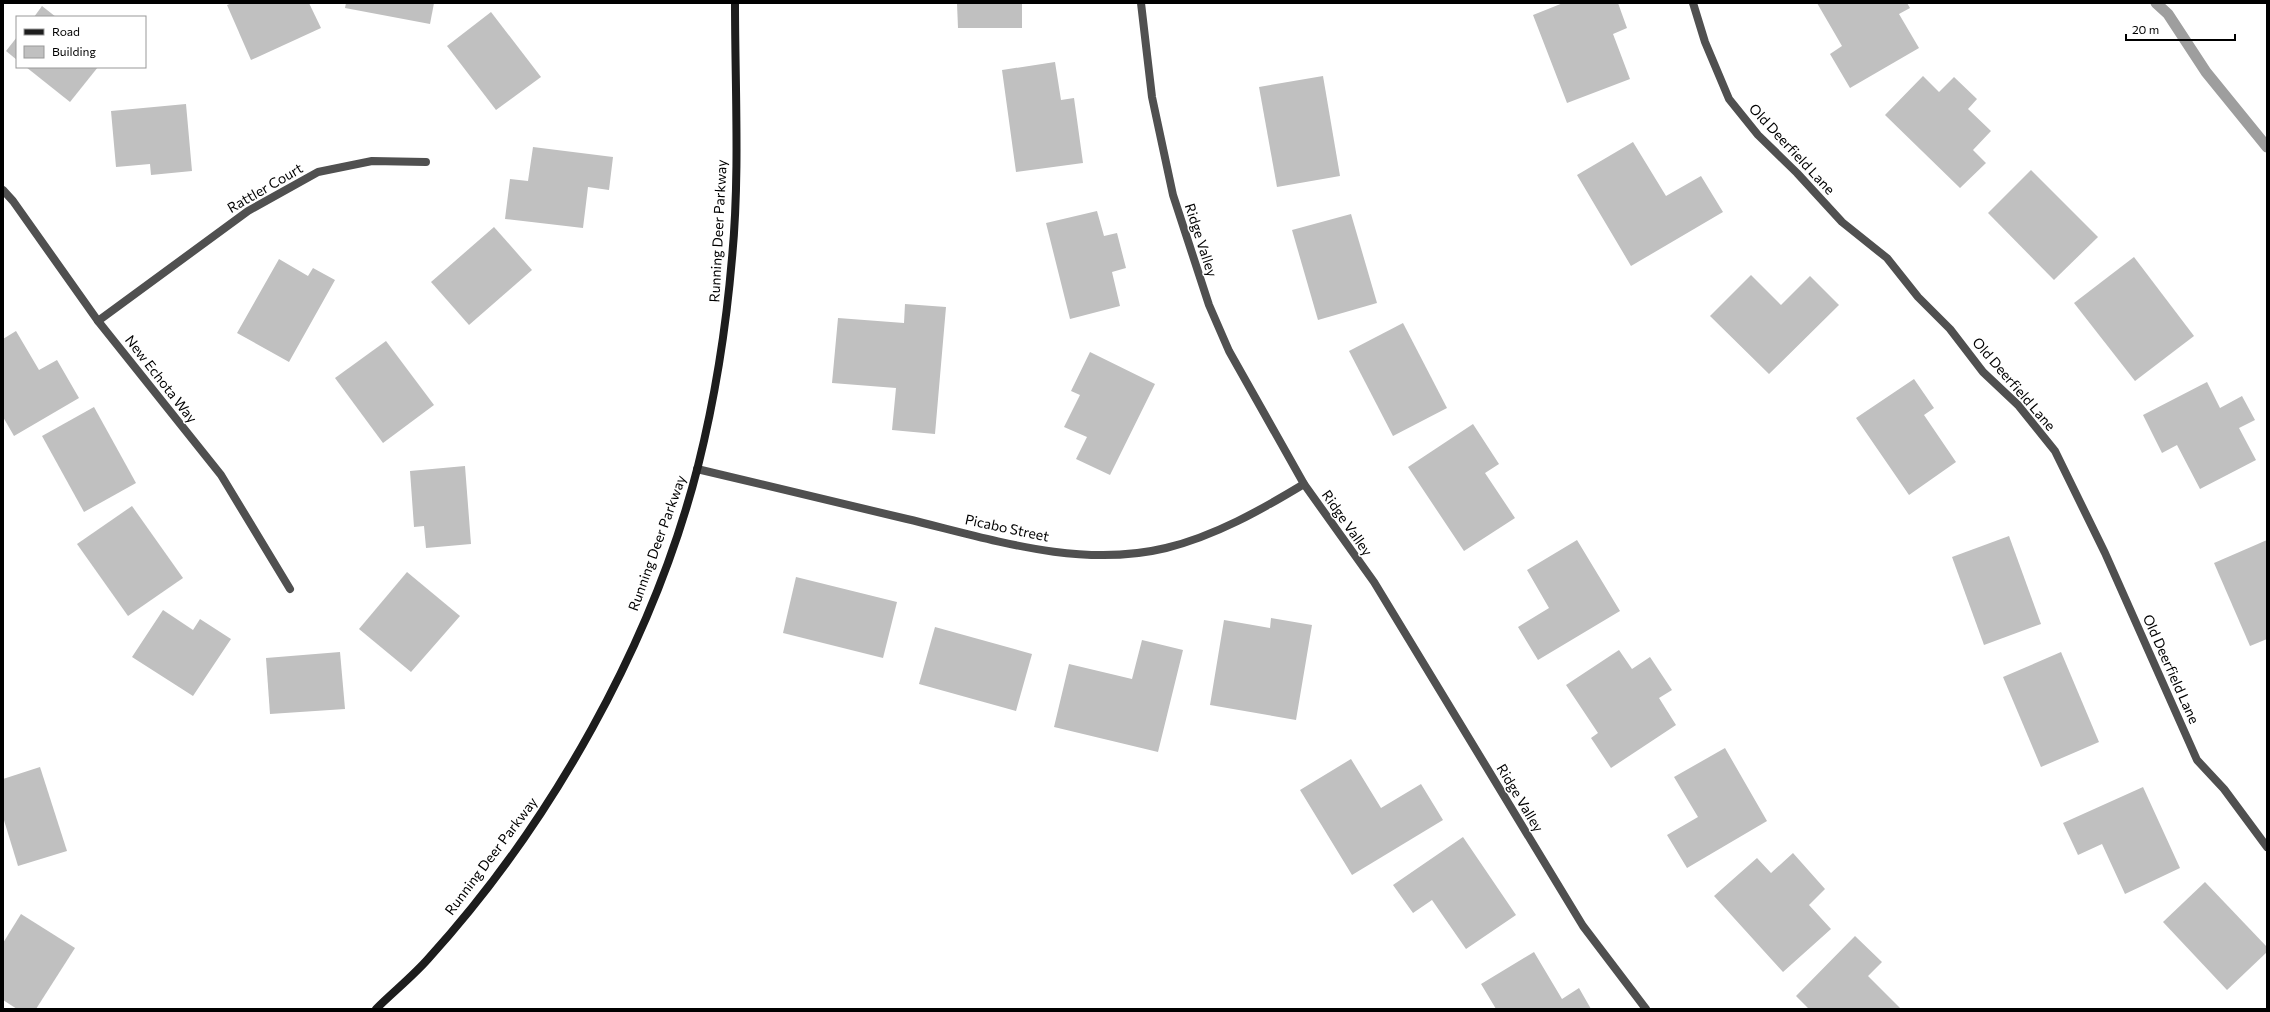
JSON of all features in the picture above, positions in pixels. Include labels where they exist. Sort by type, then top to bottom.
[{"type":"street","name":"Running Deer Parkway","points":[[376,1009],[427,960],[479,898],[526,836],[569,769],[607,700],[656,594],[697,469],[719,361],[732,256],[735,204],[736,3]]},
{"type":"street","name":"Ridge Valley","points":[[1142,3],[1152,97],[1173,195],[1210,305],[1229,351],[1304,484],[1374,582],[1583,926],[1646,1009]]},
{"type":"street","name":"Old Deerfield Lane","points":[[1693,3],[1705,42],[1729,99],[1758,135],[1797,173],[1842,222],[1887,258],[1918,297],[1950,329],[1983,372],[2018,405],[2055,451],[2105,553],[2196,760],[2224,789],[2267,848]]},
{"type":"street","name":"Rattler Court","points":[[98,320],[248,210],[318,172],[372,161],[426,162]]},
{"type":"street","name":"New Echota Way","points":[[3,190],[13,201],[98,320],[221,475],[290,589]]},
{"type":"street","name":"Picabo Street","points":[[697,469],[991,540],[1073,554],[1130,553],[1166,548],[1210,534],[1265,508],[1304,484]]},
{"type":"building","points":[[232,3],[309,3],[321,28],[251,60],[227,5]]},
{"type":"building","points":[[346,3],[434,3],[430,24],[345,8]]},
{"type":"building","points":[[957,3],[1022,3],[1022,28],[958,28]]},
{"type":"building","points":[[1563,3],[1618,3],[1627,28],[1613,34],[1630,79],[1567,103],[1533,15]]},
{"type":"building","points":[[1817,3],[1907,3],[1910,8],[1899,14],[1919,48],[1850,88],[1830,54],[1842,46]]},
{"type":"building","points":[[42,6],[55,16],[35,16]]},
{"type":"building","points":[[491,12],[541,77],[496,110],[447,46]]},
{"type":"building","points":[[16,38],[16,59],[6,51]]},
{"type":"building","points":[[1055,62],[1061,100],[1074,98],[1083,163],[1016,172],[1002,70]]},
{"type":"building","points":[[27,68],[97,68],[70,102]]},
{"type":"building","points":[[1323,76],[1340,176],[1277,187],[1259,87]]},
{"type":"building","points":[[1923,76],[1939,92],[1954,77],[1977,99],[1968,109],[1991,131],[1973,150],[1986,163],[1960,188],[1885,115]]},
{"type":"building","points":[[186,104],[192,171],[151,175],[150,164],[116,167],[111,111]]},
{"type":"building","points":[[1633,142],[1666,196],[1701,176],[1723,212],[1631,266],[1577,175]]},
{"type":"building","points":[[533,147],[613,157],[609,190],[588,187],[583,228],[505,219],[510,179],[528,181]]},
{"type":"building","points":[[2031,170],[2098,237],[2054,280],[1988,213]]},
{"type":"building","points":[[1097,211],[1104,236],[1117,233],[1126,268],[1112,272],[1120,306],[1070,319],[1046,223]]},
{"type":"building","points":[[1351,214],[1377,303],[1318,320],[1292,230]]},
{"type":"building","points":[[494,227],[532,270],[469,325],[431,282]]},
{"type":"building","points":[[2134,257],[2194,336],[2135,381],[2074,303]]},
{"type":"building","points":[[279,259],[308,276],[313,268],[335,280],[289,362],[237,333]]},
{"type":"building","points":[[1751,275],[1781,305],[1810,276],[1839,305],[1769,374],[1710,316]]},
{"type":"building","points":[[905,304],[946,307],[935,434],[892,430],[896,388],[832,383],[838,318],[904,323]]},
{"type":"building","points":[[1403,323],[1447,408],[1393,436],[1349,351]]},
{"type":"building","points":[[16,331],[39,370],[57,360],[79,398],[14,436],[3,417],[3,339]]},
{"type":"building","points":[[386,341],[434,405],[383,443],[335,378]]},
{"type":"building","points":[[1090,352],[1155,384],[1110,475],[1076,459],[1087,437],[1064,427],[1080,395],[1071,391]]},
{"type":"building","points":[[1914,379],[1934,408],[1924,415],[1956,462],[1909,495],[1856,418]]},
{"type":"building","points":[[2207,382],[2220,408],[2242,396],[2255,420],[2239,428],[2256,460],[2200,489],[2177,445],[2162,453],[2143,415]]},
{"type":"building","points":[[94,407],[136,483],[84,512],[42,436]]},
{"type":"building","points":[[1473,424],[1499,464],[1485,473],[1515,518],[1464,551],[1408,467]]},
{"type":"building","points":[[465,466],[471,544],[426,548],[424,526],[414,527],[410,471]]},
{"type":"building","points":[[132,506],[183,578],[128,616],[77,544]]},
{"type":"building","points":[[2009,536],[2041,624],[1984,645],[1952,557]]},
{"type":"building","points":[[1577,540],[1620,611],[1538,660],[1518,627],[1549,608],[1527,570]]},
{"type":"building","points":[[2267,540],[2267,639],[2250,646],[2214,563]]},
{"type":"building","points":[[407,572],[460,616],[411,672],[359,629]]},
{"type":"building","points":[[796,577],[897,602],[883,658],[783,633]]},
{"type":"building","points":[[163,610],[193,630],[200,619],[231,639],[193,696],[132,657]]},
{"type":"building","points":[[1271,618],[1312,625],[1296,720],[1210,705],[1224,620],[1270,628]]},
{"type":"building","points":[[935,627],[1032,654],[1016,711],[919,684]]},
{"type":"building","points":[[1142,640],[1183,650],[1158,752],[1054,727],[1069,664],[1132,679]]},
{"type":"building","points":[[1619,650],[1632,669],[1650,657],[1672,690],[1659,698],[1676,725],[1611,768],[1591,738],[1598,733],[1566,685]]},
{"type":"building","points":[[340,652],[345,709],[270,714],[266,658]]},
{"type":"building","points":[[2061,652],[2099,742],[2041,767],[2003,677]]},
{"type":"building","points":[[1725,748],[1767,821],[1687,868],[1667,835],[1698,817],[1674,777]]},
{"type":"building","points":[[1351,759],[1381,808],[1421,784],[1443,820],[1352,875],[1300,790]]},
{"type":"building","points":[[40,767],[67,851],[18,866],[3,817],[3,779]]},
{"type":"building","points":[[2143,787],[2180,868],[2125,894],[2102,844],[2078,855],[2063,823]]},
{"type":"building","points":[[1463,837],[1516,915],[1466,949],[1432,900],[1413,913],[1393,885]]},
{"type":"building","points":[[1793,853],[1825,889],[1809,905],[1831,929],[1783,972],[1714,896],[1757,858],[1771,873]]},
{"type":"building","points":[[2205,882],[2267,947],[2267,952],[2227,990],[2163,922]]},
{"type":"building","points":[[21,914],[75,948],[36,1009],[17,1009],[3,1000],[3,943]]},
{"type":"building","points":[[1855,936],[1882,962],[1868,976],[1901,1009],[1809,1009],[1796,996]]},
{"type":"building","points":[[1534,952],[1562,999],[1579,988],[1591,1009],[1496,1009],[1481,984]]},
{"type":"waterway","points":[[2156,3],[2168,14],[2206,72],[2267,147]]}]
